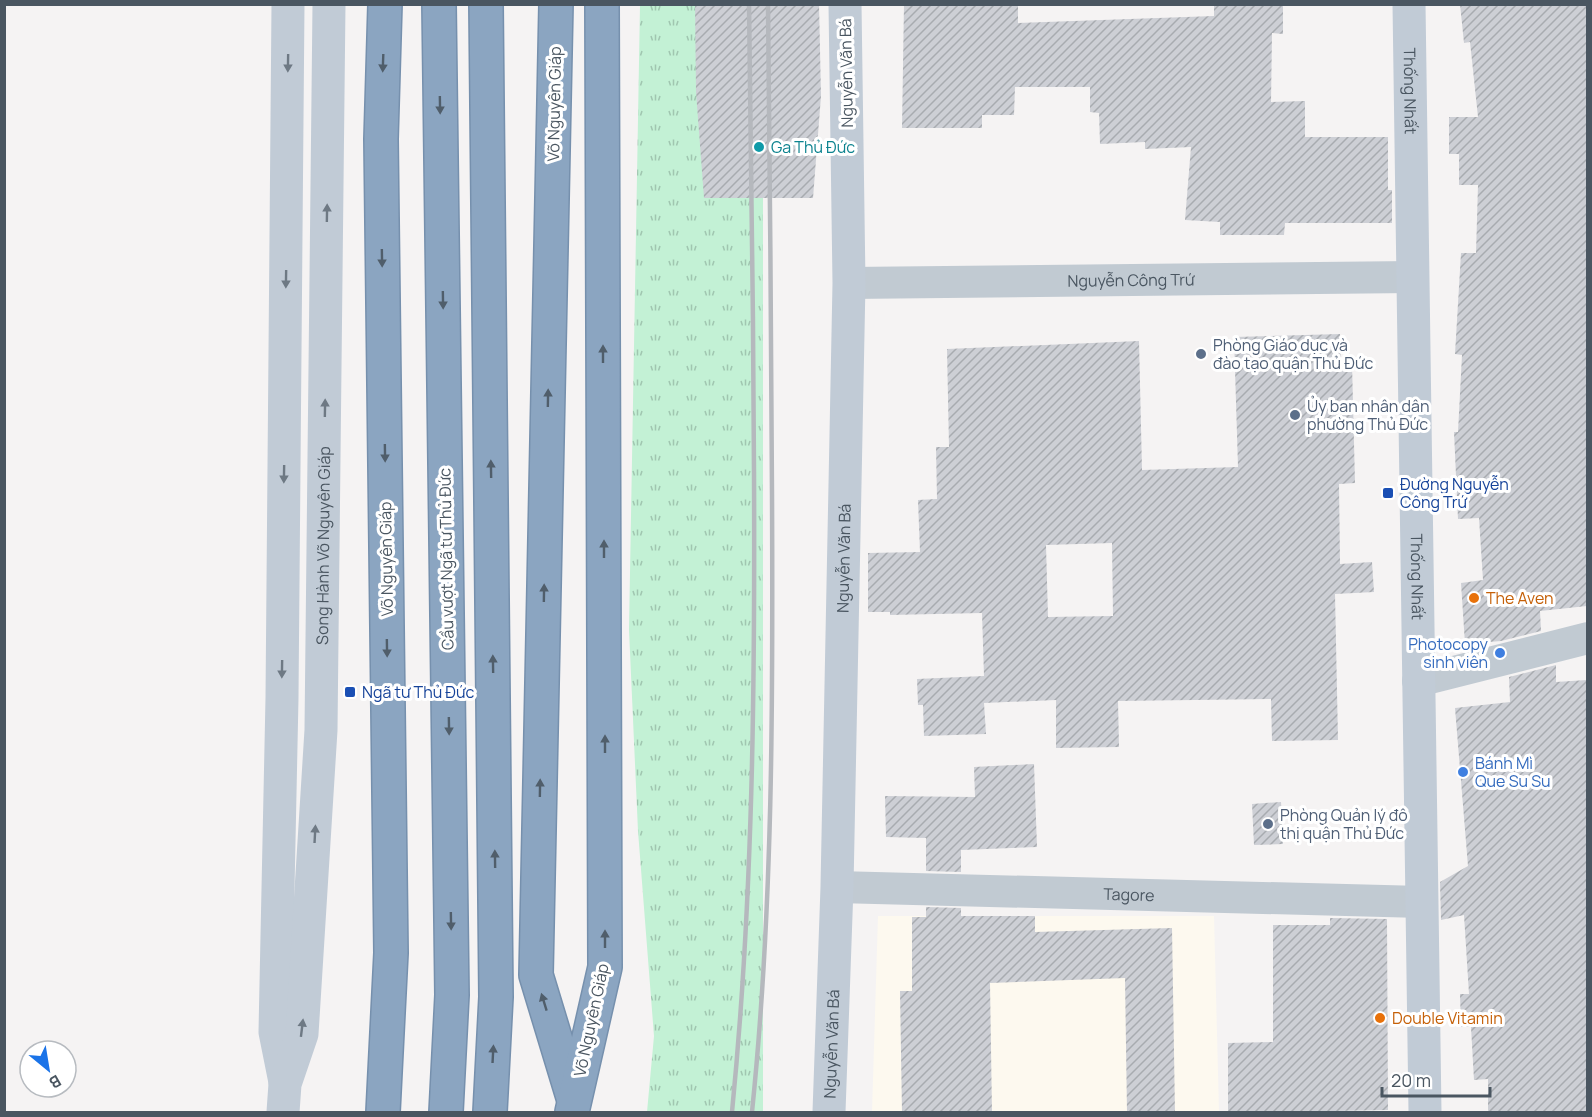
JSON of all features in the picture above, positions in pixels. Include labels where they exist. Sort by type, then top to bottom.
[{"type":"highway","name":"Võ Nguyên Giáp","points":[[383,1113],[391,953],[381,139],[385,4]]},
{"type":"highway","name":"Cầu vượt Ngã tư Thủ Đức","points":[[439,4],[452,995],[446,1113]]},
{"type":"highway","points":[[486,4],[496,997],[490,1113]]},
{"type":"highway","name":"Võ Nguyên Giáp","points":[[556,4],[536,975],[573,1106]]},
{"type":"highway","name":"Võ Nguyên Giáp","points":[[573,1106],[605,967],[602,4]]},
{"type":"main road","name":"Song Hành Võ Nguyên Giáp","points":[[284,1098],[275,1032],[282,698],[288,4]]},
{"type":"main road","name":"Song Hành Võ Nguyên Giáp","points":[[284,1098],[302,1034],[321,729],[329,4]]},
{"type":"main road","name":"Nguyễn Văn Bá","points":[[830,1113],[837,887],[849,283],[845,4]]},
{"type":"main road","name":"Thống Nhất","points":[[1409,4],[1425,1113]]},
{"type":"street","name":"Nguyễn Công Trứ","points":[[849,283],[1413,277]]},
{"type":"street","points":[[1418,681],[1587,638]]},
{"type":"street","name":"Tagore","points":[[837,887],[1422,902]]},
{"type":"shaded area","points":[[878,916],[1214,916],[1219,1112],[872,1112]]},
{"type":"green space","points":[[640,5],[763,5],[763,1112],[647,1112],[654,1036],[638,831],[629,630]]},
{"type":"building","name":"Ga Thủ Đức","points":[[695,4],[819,4],[821,96],[813,198],[704,198],[696,92]]},
{"type":"building","points":[[904,4],[1018,4],[1018,23],[1214,16],[1214,4],[1283,4],[1283,34],[1272,33],[1271,102],[1305,101],[1305,137],[1388,137],[1388,190],[1392,190],[1392,223],[1285,223],[1284,235],[1220,235],[1220,222],[1185,220],[1191,147],[1145,149],[1145,142],[1100,144],[1099,113],[1090,112],[1090,87],[1015,87],[1014,115],[982,115],[982,128],[902,128]]},
{"type":"building","points":[[1460,4],[1587,4],[1587,606],[1540,611],[1541,631],[1501,641],[1465,644],[1461,583],[1483,580],[1479,518],[1458,519],[1454,432],[1458,432],[1462,355],[1455,354],[1461,253],[1476,253],[1478,185],[1459,185],[1459,154],[1449,154],[1449,117],[1478,117],[1470,42],[1464,43]]},
{"type":"building","points":[[1340,334],[1341,363],[1352,363],[1355,483],[1339,484],[1340,564],[1372,562],[1374,592],[1335,594],[1338,740],[1272,741],[1271,699],[1118,701],[1119,747],[1056,748],[1056,700],[984,703],[986,734],[924,736],[923,705],[918,705],[917,679],[984,676],[982,613],[890,615],[890,612],[868,612],[868,553],[920,552],[918,500],[937,499],[936,447],[949,447],[947,349],[1139,341],[1142,470],[1238,467],[1234,337]],"holes":[[[1112,543],[1113,616],[1048,617],[1046,545]]]},
{"type":"building","points":[[1556,665],[1556,682],[1587,680],[1587,1113],[1488,1113],[1488,1079],[1474,1080],[1471,1027],[1461,1027],[1460,994],[1469,994],[1464,915],[1441,920],[1440,882],[1468,866],[1455,708],[1510,702],[1509,677]]},
{"type":"building","points":[[1034,764],[1037,847],[961,850],[961,872],[926,871],[926,838],[886,837],[885,796],[975,797],[974,767]]},
{"type":"building","name":"Phòng Quản lý đô thị quận Thủ Đức","points":[[1281,802],[1283,844],[1254,845],[1252,804]]},
{"type":"building","points":[[926,907],[961,908],[961,916],[1035,916],[1035,932],[1172,928],[1175,1113],[1127,1113],[1125,978],[990,983],[992,1113],[902,1113],[900,991],[912,991],[912,917],[926,917]]},
{"type":"building","points":[[1330,918],[1387,919],[1388,1110],[1228,1113],[1228,1043],[1273,1042],[1273,925],[1330,925]]},
{"type":"railway","points":[[732,1112],[744,953],[753,713],[754,472],[749,4]]},
{"type":"railway","points":[[752,1112],[764,958],[772,727],[768,4]]},
{"type":"place","name":"Ga Thủ Đức","points":[[759,147]]},
{"type":"place","name":"Phòng Giáo dục và đào tạo quận Thủ Đức","points":[[1201,354]]},
{"type":"place","name":"Ủy ban nhân dân phường Thủ Đức","points":[[1295,415]]},
{"type":"place","name":"Đường Nguyễn Công Trứ","points":[[1388,493]]},
{"type":"place","name":"The Aven","points":[[1474,598]]},
{"type":"place","name":"Photocopy sinh viên","points":[[1500,653]]},
{"type":"place","name":"Ngã tư Thủ Đức","points":[[350,692]]},
{"type":"place","name":"Bánh Mì Que Su Su","points":[[1463,772]]},
{"type":"place","name":"Phòng Quản lý đô thị quận Thủ Đức","points":[[1268,824]]},
{"type":"place","name":"Double Vitamin","points":[[1380,1018]]}]
